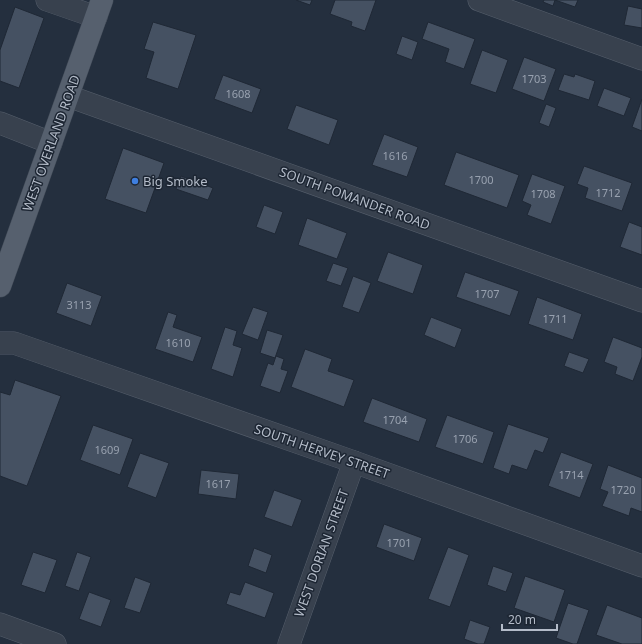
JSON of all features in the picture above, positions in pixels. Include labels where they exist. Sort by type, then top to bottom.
[{"type":"main road","name":"WEST OVERLAND ROAD","points":[[0,286],[99,9]]},
{"type":"street","points":[[47,0],[99,9]]},
{"type":"street","points":[[479,0],[642,59]]},
{"type":"street","name":"SOUTH POMANDER ROAD","points":[[68,96],[642,301]]},
{"type":"street","points":[[0,123],[51,143]]},
{"type":"street","name":"SOUTH HERVEY STREET","points":[[0,343],[14,343],[354,462],[642,566]]},
{"type":"street","name":"WEST DORIAN STREET","points":[[289,644],[354,462]]},
{"type":"street","points":[[0,624],[55,644]]},
{"type":"building","points":[[296,0],[312,0],[310,5]]},
{"type":"building","points":[[335,0],[376,0],[365,31],[351,26],[352,22],[330,14]]},
{"type":"building","points":[[544,0],[555,0],[553,6],[543,2]]},
{"type":"building","points":[[555,0],[578,0],[575,7]]},
{"type":"building","points":[[628,6],[642,9],[642,28],[624,25]]},
{"type":"building","points":[[15,7],[44,18],[19,88],[0,81],[0,50]]},
{"type":"building","points":[[153,22],[196,35],[178,89],[146,78],[154,52],[144,49]]},
{"type":"building","points":[[428,22],[475,39],[464,69],[445,62],[449,49],[422,39]]},
{"type":"building","points":[[402,36],[418,42],[412,60],[396,54]]},
{"type":"building","points":[[482,50],[508,60],[496,93],[470,84]]},
{"type":"building","points":[[524,57],[556,69],[544,101],[512,89]]},
{"type":"building","points":[[564,74],[574,77],[575,74],[595,81],[589,100],[558,90]]},
{"type":"building","points":[[223,75],[261,89],[252,113],[214,99]]},
{"type":"building","points":[[604,88],[631,98],[624,116],[597,106]]},
{"type":"building","points":[[642,99],[642,131],[632,127]]},
{"type":"building","points":[[546,104],[556,108],[549,127],[539,123]]},
{"type":"building","points":[[296,105],[338,120],[329,145],[287,129]]},
{"type":"building","points":[[384,134],[418,147],[407,177],[372,165]]},
{"type":"building","name":"Big Smoke","points":[[123,148],[164,163],[146,213],[105,199]]},
{"type":"building","points":[[456,152],[519,175],[507,208],[444,185]]},
{"type":"building","points":[[584,166],[632,183],[622,211],[585,198],[588,188],[577,184]]},
{"type":"building","points":[[532,174],[565,186],[551,224],[527,215],[531,205],[522,201]]},
{"type":"building","points":[[181,176],[213,188],[208,200],[176,189]]},
{"type":"building","points":[[264,205],[283,212],[275,234],[256,227]]},
{"type":"building","points":[[307,218],[347,233],[337,259],[298,245]]},
{"type":"building","points":[[629,222],[642,227],[642,255],[620,247]]},
{"type":"building","points":[[388,252],[423,265],[413,294],[377,281]]},
{"type":"building","points":[[333,263],[348,268],[341,286],[326,281]]},
{"type":"building","points":[[465,272],[519,291],[510,316],[456,297]]},
{"type":"building","points":[[353,276],[371,283],[359,313],[342,307]]},
{"type":"building","points":[[67,283],[102,296],[91,326],[56,313]]},
{"type":"building","points":[[537,297],[582,314],[573,340],[528,324]]},
{"type":"building","points":[[253,307],[268,312],[258,340],[242,334]]},
{"type":"building","points":[[168,312],[177,315],[173,327],[202,337],[193,362],[155,349]]},
{"type":"building","points":[[431,317],[462,329],[455,348],[424,335]]},
{"type":"building","points":[[225,327],[237,331],[233,345],[242,348],[233,377],[211,369]]},
{"type":"building","points":[[267,330],[283,335],[275,358],[260,353]]},
{"type":"building","points":[[613,337],[642,348],[642,357],[633,381],[615,374],[617,367],[604,362]]},
{"type":"building","points":[[305,349],[332,359],[328,371],[354,380],[344,407],[291,387]]},
{"type":"building","points":[[569,352],[589,359],[583,373],[564,366]]},
{"type":"building","points":[[276,356],[284,359],[281,369],[288,371],[280,393],[260,386],[268,363],[273,365]]},
{"type":"building","points":[[15,380],[61,396],[27,486],[0,476],[0,392],[10,395]]},
{"type":"building","points":[[372,398],[427,419],[419,442],[363,422]]},
{"type":"building","points":[[447,415],[494,432],[483,464],[435,447]]},
{"type":"building","points":[[508,424],[549,438],[543,453],[535,450],[527,470],[512,465],[509,474],[493,468]]},
{"type":"building","points":[[93,425],[133,439],[120,475],[80,460]]},
{"type":"building","points":[[561,452],[593,464],[580,498],[548,486]]},
{"type":"building","points":[[140,453],[169,463],[156,498],[127,487]]},
{"type":"building","points":[[608,465],[642,478],[642,512],[631,508],[629,516],[602,506],[608,492],[600,489]]},
{"type":"building","points":[[201,470],[239,474],[236,499],[198,494]]},
{"type":"building","points":[[274,490],[302,500],[292,527],[264,517]]},
{"type":"building","points":[[384,524],[422,538],[414,561],[376,547]]},
{"type":"building","points":[[448,547],[469,555],[450,607],[428,599]]},
{"type":"building","points":[[254,548],[272,555],[266,573],[248,566]]},
{"type":"building","points":[[33,552],[57,560],[45,593],[21,585]]},
{"type":"building","points":[[77,552],[91,557],[79,591],[65,586]]},
{"type":"building","points":[[493,566],[513,573],[506,592],[487,585]]},
{"type":"building","points":[[525,576],[565,590],[554,622],[514,608]]},
{"type":"building","points":[[135,577],[151,583],[140,613],[124,608]]},
{"type":"building","points":[[245,582],[274,593],[265,618],[226,604],[230,592],[240,595]]},
{"type":"building","points":[[89,592],[111,600],[101,627],[79,619]]},
{"type":"building","points":[[568,603],[589,610],[577,644],[556,638]]},
{"type":"building","points":[[607,605],[642,618],[642,644],[622,644],[596,635]]},
{"type":"building","points":[[470,620],[490,627],[484,644],[478,644],[464,639]]},
{"type":"place","name":"Big Smoke","points":[[135,181]]}]
